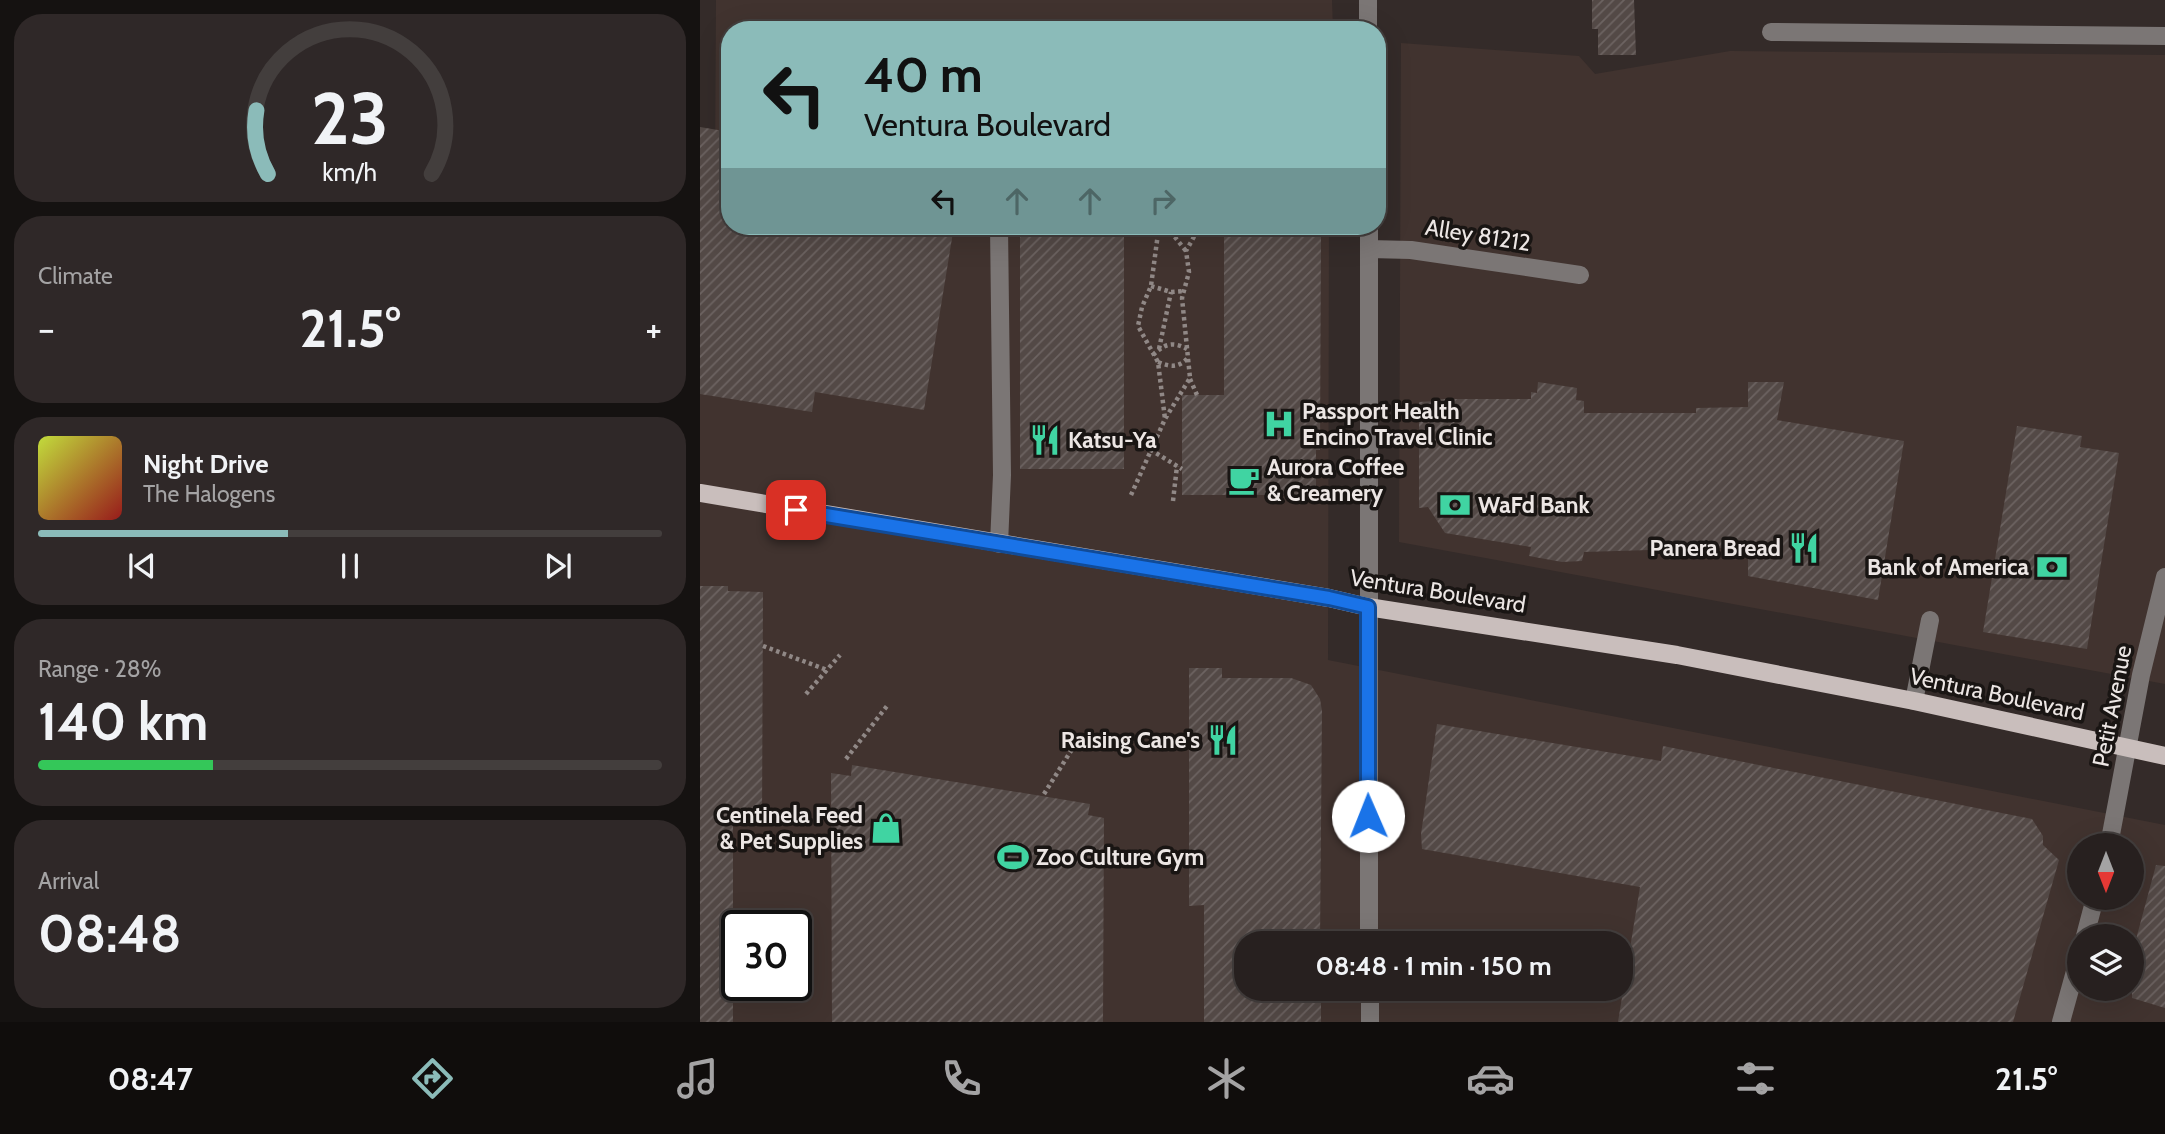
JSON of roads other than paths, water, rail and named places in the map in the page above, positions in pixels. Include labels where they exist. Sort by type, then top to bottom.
[{"type":"main road","name":"Ventura Boulevard","points":[[700,493],[1329,598],[1368,607],[1677,655],[1913,701],[2165,757]]},
{"type":"street","points":[[1368,0],[1368,21]]},
{"type":"street","points":[[1771,32],[2165,36]]},
{"type":"street","points":[[999,235],[1002,475],[999,544]]},
{"type":"street","points":[[1368,235],[1369,931]]},
{"type":"street","name":"Alley 81212","points":[[1369,249],[1411,250],[1580,275]]},
{"type":"street","name":"Petit Avenue","points":[[2111,833],[2141,675],[2165,577]]},
{"type":"street","points":[[1913,701],[1930,620]]},
{"type":"street","points":[[1370,1001],[1370,1022]]},
{"type":"street","points":[[2062,1022],[2067,1001]]},
{"type":"place","name":"Passport Health Encino Travel Clinic","points":[[1279,424]]},
{"type":"place","name":"Katsu-Ya","points":[[1045,440]]},
{"type":"place","name":"Aurora Coffee & Creamery","points":[[1244,480]]},
{"type":"place","name":"WaFd Bank","points":[[1455,505]]},
{"type":"place","name":"Panera Bread","points":[[1804,548]]},
{"type":"place","name":"Bank of America","points":[[2052,567]]},
{"type":"place","name":"Raising Cane's","points":[[1223,740]]},
{"type":"place","name":"Centinela Feed & Pet Supplies","points":[[886,828]]},
{"type":"place","name":"Zoo Culture Gym","points":[[1013,857]]}]
